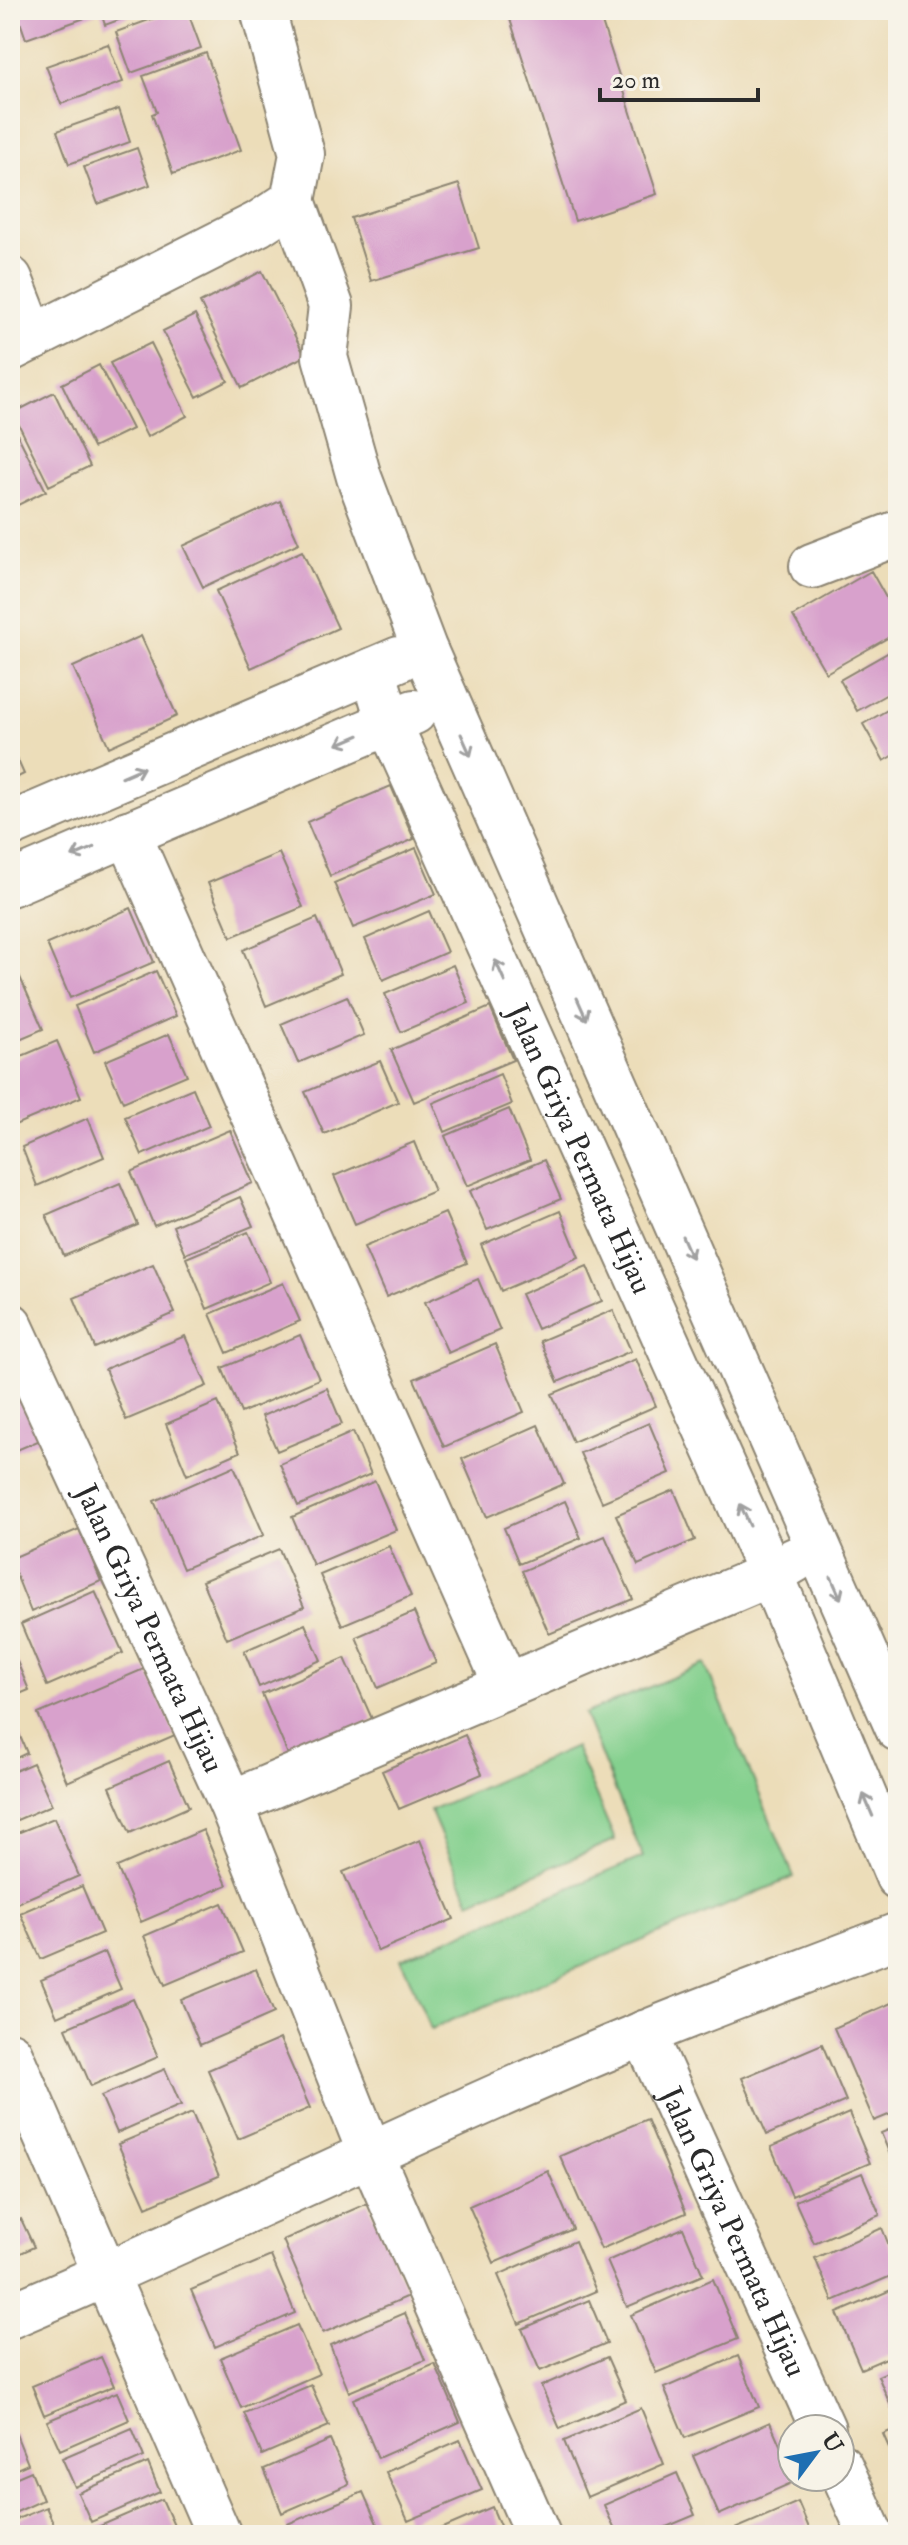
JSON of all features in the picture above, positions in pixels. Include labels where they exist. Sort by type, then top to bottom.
[{"type":"street","points":[[10,279],[22,344],[258,224],[293,201],[302,154],[263,10]]},
{"type":"street","name":"Jalan Griya Permata Hijau","points":[[293,201],[331,306],[325,357],[359,477],[424,648],[898,1729]]},
{"type":"street","points":[[812,566],[898,533]]},
{"type":"street","points":[[10,825],[424,648]]},
{"type":"street","name":"Jalan Griya Permata Hijau","points":[[373,670],[389,723],[771,1574],[898,1877]]},
{"type":"street","points":[[10,884],[446,700]]},
{"type":"street","points":[[128,833],[506,1685]]},
{"type":"street","name":"Jalan Griya Permata Hijau","points":[[10,1325],[231,1803],[370,2153],[538,2535]]},
{"type":"street","name":"Jalan Griya Permata Hijau","points":[[231,1803],[771,1574],[818,1547]]},
{"type":"street","points":[[10,2316],[644,2033],[898,1935]]},
{"type":"street","name":"Jalan Griya Permata Hijau","points":[[644,2033],[816,2413]]},
{"type":"street","points":[[10,2054],[219,2535]]},
{"type":"street","points":[[852,2493],[871,2535]]},
{"type":"green space","points":[[705,1664],[794,1877],[431,2029],[401,1959],[643,1857],[584,1714]]},
{"type":"green space","points":[[575,1747],[615,1840],[470,1902],[430,1810]]},
{"type":"building","points":[[16,10],[95,10],[96,14],[26,39]]},
{"type":"building","points":[[100,10],[146,10],[105,25]]},
{"type":"building","points":[[176,10],[187,10],[201,48],[131,73],[116,32]]},
{"type":"building","points":[[507,10],[598,10],[657,194],[575,221]]},
{"type":"building","points":[[108,44],[123,82],[61,104],[46,66]]},
{"type":"building","points":[[206,53],[241,150],[173,174],[152,114],[157,112],[143,76]]},
{"type":"building","points":[[119,109],[130,142],[69,164],[57,131]]},
{"type":"building","points":[[137,148],[150,185],[98,204],[84,167]]},
{"type":"building","points":[[459,184],[479,248],[371,281],[351,218]]},
{"type":"building","points":[[262,271],[305,356],[242,388],[200,303]]},
{"type":"building","points":[[195,315],[228,381],[197,397],[163,331]]},
{"type":"building","points":[[151,343],[187,416],[147,437],[110,363]]},
{"type":"building","points":[[99,365],[132,429],[93,448],[62,384]]},
{"type":"building","points":[[54,392],[90,466],[49,486],[13,413]]},
{"type":"building","points":[[10,420],[46,491],[10,509]]},
{"type":"building","points":[[280,501],[299,543],[203,587],[183,546]]},
{"type":"building","points":[[302,551],[338,628],[251,668],[216,591]]},
{"type":"building","points":[[871,571],[898,619],[898,632],[826,673],[793,616]]},
{"type":"building","points":[[141,636],[177,716],[109,747],[73,667]]},
{"type":"building","points":[[898,647],[898,688],[857,711],[840,680]]},
{"type":"building","points":[[898,704],[898,753],[884,761],[863,724]]},
{"type":"building","points":[[10,743],[24,774],[10,781]]},
{"type":"building","points":[[391,786],[414,839],[330,876],[307,822]]},
{"type":"building","points":[[416,848],[436,894],[353,928],[334,883]]},
{"type":"building","points":[[279,853],[303,907],[231,937],[208,883]]},
{"type":"building","points":[[131,908],[154,962],[70,998],[47,944]]},
{"type":"building","points":[[429,911],[447,952],[383,980],[365,939]]},
{"type":"building","points":[[317,918],[341,974],[266,1006],[243,950]]},
{"type":"building","points":[[453,965],[469,1003],[401,1032],[385,994]]},
{"type":"building","points":[[156,971],[176,1016],[94,1052],[75,1006]]},
{"type":"building","points":[[19,975],[43,1029],[10,1043],[10,979]]},
{"type":"building","points":[[347,996],[364,1035],[298,1063],[281,1024]]},
{"type":"building","points":[[490,1007],[513,1060],[414,1102],[391,1050]]},
{"type":"building","points":[[169,1034],[187,1075],[123,1102],[105,1061]]},
{"type":"building","points":[[57,1041],[81,1097],[10,1127],[10,1061]]},
{"type":"building","points":[[380,1061],[398,1102],[324,1134],[305,1092]]},
{"type":"building","points":[[500,1074],[512,1104],[445,1132],[433,1103]]},
{"type":"building","points":[[193,1088],[209,1126],[142,1155],[125,1117]]},
{"type":"building","points":[[509,1109],[530,1160],[467,1186],[445,1136]]},
{"type":"building","points":[[88,1118],[104,1157],[37,1186],[22,1147]]},
{"type":"building","points":[[230,1130],[253,1183],[154,1226],[131,1172]]},
{"type":"building","points":[[414,1142],[434,1191],[355,1224],[334,1176]]},
{"type":"building","points":[[544,1160],[561,1199],[487,1230],[470,1191]]},
{"type":"building","points":[[120,1183],[138,1225],[64,1256],[46,1215]]},
{"type":"building","points":[[240,1197],[253,1226],[185,1254],[173,1226]]},
{"type":"building","points":[[560,1211],[579,1257],[501,1291],[481,1245]]},
{"type":"building","points":[[445,1213],[467,1263],[386,1297],[364,1247]]},
{"type":"building","points":[[248,1232],[270,1282],[207,1309],[186,1258]]},
{"type":"building","points":[[153,1264],[175,1313],[95,1348],[74,1298]]},
{"type":"building","points":[[587,1266],[602,1301],[537,1329],[521,1294]]},
{"type":"building","points":[[478,1279],[500,1330],[448,1353],[425,1302]]},
{"type":"building","points":[[283,1283],[300,1321],[227,1353],[210,1314]]},
{"type":"building","points":[[613,1310],[631,1351],[558,1382],[540,1341]]},
{"type":"building","points":[[300,1335],[319,1379],[241,1413],[222,1368]]},
{"type":"building","points":[[185,1336],[207,1386],[126,1420],[105,1369]]},
{"type":"building","points":[[495,1344],[524,1412],[444,1447],[414,1379]]},
{"type":"building","points":[[636,1359],[656,1406],[573,1442],[552,1394]]},
{"type":"building","points":[[29,1380],[52,1435],[10,1453],[10,1388]]},
{"type":"building","points":[[327,1388],[342,1424],[277,1451],[262,1416]]},
{"type":"building","points":[[218,1402],[240,1452],[187,1475],[166,1424]]},
{"type":"building","points":[[649,1423],[670,1473],[602,1502],[580,1453]]},
{"type":"building","points":[[538,1425],[564,1484],[487,1517],[462,1459]]},
{"type":"building","points":[[353,1432],[371,1474],[298,1506],[280,1464]]},
{"type":"building","points":[[234,1466],[264,1535],[183,1569],[154,1501]]},
{"type":"building","points":[[375,1481],[396,1530],[313,1565],[292,1517]]},
{"type":"building","points":[[674,1490],[695,1540],[638,1565],[616,1515]]},
{"type":"building","points":[[565,1501],[581,1538],[519,1564],[504,1528]]},
{"type":"building","points":[[79,1529],[101,1581],[31,1612],[10,1559]]},
{"type":"building","points":[[605,1536],[633,1599],[549,1634],[522,1571]]},
{"type":"building","points":[[389,1546],[411,1596],[342,1625],[320,1575]]},
{"type":"building","points":[[279,1549],[304,1607],[227,1639],[202,1581]]},
{"type":"building","points":[[95,1591],[123,1653],[47,1686],[21,1624]]},
{"type":"building","points":[[414,1612],[436,1663],[378,1688],[356,1637]]},
{"type":"building","points":[[305,1624],[321,1660],[259,1687],[244,1651]]},
{"type":"building","points":[[10,1645],[29,1690],[10,1698]]},
{"type":"building","points":[[345,1658],[373,1721],[289,1757],[262,1694]]},
{"type":"building","points":[[146,1668],[175,1735],[67,1782],[38,1714]]},
{"type":"building","points":[[10,1712],[27,1753],[10,1761]]},
{"type":"building","points":[[465,1735],[482,1774],[399,1809],[382,1771]]},
{"type":"building","points":[[169,1761],[189,1807],[130,1833],[110,1787]]},
{"type":"building","points":[[33,1763],[52,1805],[10,1823],[10,1773]]},
{"type":"building","points":[[54,1818],[79,1876],[10,1906],[10,1836]]},
{"type":"building","points":[[203,1830],[227,1885],[141,1922],[117,1867]]},
{"type":"building","points":[[420,1840],[454,1919],[378,1951],[343,1872]]},
{"type":"building","points":[[82,1886],[102,1933],[41,1959],[20,1913]]},
{"type":"building","points":[[222,1903],[243,1952],[165,1985],[144,1936]]},
{"type":"building","points":[[105,1952],[121,1989],[57,2017],[41,1980]]},
{"type":"building","points":[[256,1969],[274,2013],[200,2045],[181,2000]]},
{"type":"building","points":[[133,1999],[158,2057],[91,2086],[66,2028]]},
{"type":"building","points":[[898,2000],[898,2111],[874,2121],[834,2028]]},
{"type":"building","points":[[280,2039],[310,2108],[238,2139],[208,2070]]},
{"type":"building","points":[[822,2044],[846,2101],[767,2135],[742,2078]]},
{"type":"building","points":[[165,2069],[181,2105],[117,2133],[101,2096]]},
{"type":"building","points":[[192,2113],[219,2176],[146,2207],[118,2144]]},
{"type":"building","points":[[849,2113],[870,2163],[792,2196],[771,2147]]},
{"type":"building","points":[[647,2119],[686,2213],[601,2249],[560,2156]]},
{"type":"building","points":[[898,2126],[898,2174],[881,2133]]},
{"type":"building","points":[[548,2171],[573,2229],[494,2263],[469,2206]]},
{"type":"building","points":[[862,2173],[880,2215],[814,2243],[795,2201]]},
{"type":"building","points":[[368,2203],[409,2296],[323,2333],[283,2240]]},
{"type":"building","points":[[21,2219],[34,2247],[10,2258],[10,2224]]},
{"type":"building","points":[[683,2228],[703,2275],[627,2307],[607,2261]]},
{"type":"building","points":[[882,2228],[898,2273],[833,2301],[815,2258]]},
{"type":"building","points":[[575,2241],[596,2291],[519,2324],[498,2275]]},
{"type":"building","points":[[271,2256],[295,2313],[215,2347],[191,2290]]},
{"type":"building","points":[[713,2279],[738,2339],[656,2373],[631,2315]]},
{"type":"building","points":[[898,2287],[898,2353],[861,2369],[837,2313]]},
{"type":"building","points":[[589,2300],[607,2343],[540,2371],[522,2329]]},
{"type":"building","points":[[405,2313],[425,2360],[349,2392],[330,2345]]},
{"type":"building","points":[[297,2325],[319,2374],[241,2408],[220,2358]]},
{"type":"building","points":[[738,2356],[759,2407],[685,2438],[664,2388]]},
{"type":"building","points":[[101,2357],[114,2386],[44,2415],[32,2386]]},
{"type":"building","points":[[607,2357],[626,2400],[560,2429],[541,2386]]},
{"type":"building","points":[[435,2364],[460,2422],[378,2458],[353,2399]]},
{"type":"building","points":[[898,2367],[898,2423],[878,2376]]},
{"type":"building","points":[[311,2385],[329,2426],[262,2455],[244,2413]]},
{"type":"building","points":[[117,2392],[129,2420],[60,2450],[47,2421]]},
{"type":"building","points":[[641,2408],[664,2464],[587,2497],[564,2441]]},
{"type":"building","points":[[770,2422],[776,2436],[776,2490],[719,2515],[693,2456]]},
{"type":"building","points":[[132,2428],[144,2457],[75,2487],[62,2458]]},
{"type":"building","points":[[898,2428],[898,2468],[883,2434]]},
{"type":"building","points":[[16,2434],[28,2464],[10,2472],[10,2437]]},
{"type":"building","points":[[330,2440],[349,2484],[282,2513],[264,2469]]},
{"type":"building","points":[[460,2440],[482,2490],[408,2521],[386,2472]]},
{"type":"building","points":[[148,2463],[160,2492],[91,2522],[78,2493]]},
{"type":"building","points":[[31,2471],[43,2500],[10,2515],[10,2480]]},
{"type":"building","points":[[677,2473],[695,2515],[647,2535],[617,2535],[604,2505]]},
{"type":"building","points":[[363,2492],[382,2535],[290,2535],[285,2525]]},
{"type":"building","points":[[162,2499],[175,2528],[159,2535],[96,2535],[93,2529]]},
{"type":"building","points":[[798,2502],[812,2535],[721,2535]]},
{"type":"building","points":[[46,2507],[59,2535],[10,2535],[10,2522]]},
{"type":"building","points":[[492,2507],[504,2535],[427,2535]]}]
